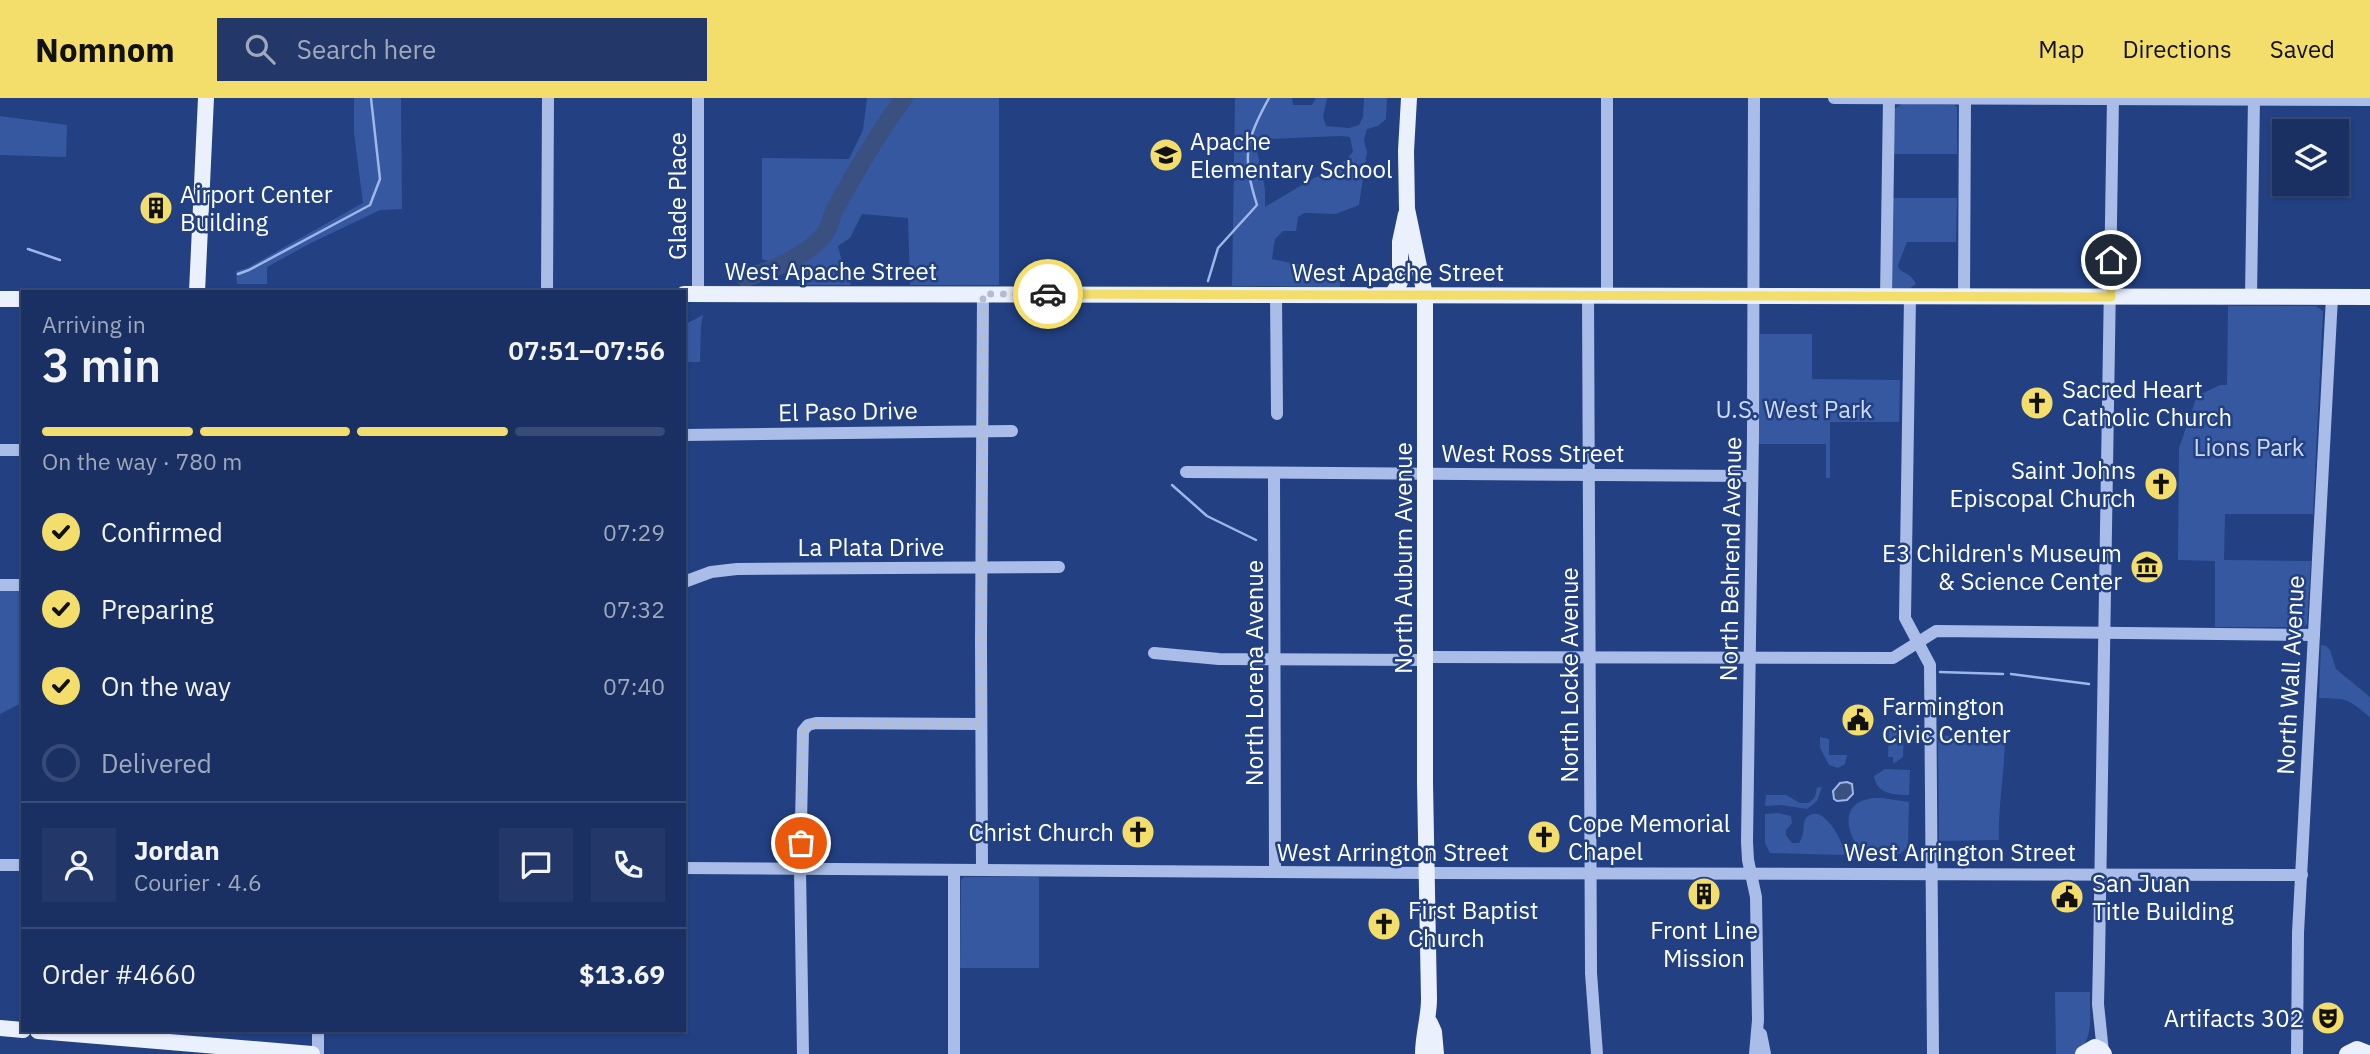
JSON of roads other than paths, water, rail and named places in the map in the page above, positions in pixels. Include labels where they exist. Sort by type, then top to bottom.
[{"type":"main road","points":[[197,290],[206,98]]},
{"type":"main road","name":"North Auburn Avenue","points":[[1409,98],[1406,151],[1408,209],[1425,295],[1429,1020],[1434,1032],[1436,1054]]},
{"type":"main road","points":[[1392,295],[1399,282],[1400,242],[1408,209]]},
{"type":"main road","name":"West Apache Street","points":[[691,294],[2370,298]]},
{"type":"main road","points":[[0,299],[21,299]]},
{"type":"main road","name":"North Auburn Avenue","points":[[1423,1054],[1424,1031],[1429,1020]]},
{"type":"main road","points":[[63,1032],[190,1037],[312,1054]]},
{"type":"main road","points":[[2347,1054],[2357,1049],[2369,1053]]},
{"type":"street","points":[[547,290],[548,98]]},
{"type":"street","name":"Glade Place","points":[[691,294],[698,98]]},
{"type":"street","points":[[1607,98],[1607,296]]},
{"type":"street","name":"North Behrend Avenue","points":[[1754,98],[1747,842],[1756,897],[1758,1020],[1755,1054]]},
{"type":"street","points":[[1834,98],[2370,100]]},
{"type":"street","points":[[1964,297],[1965,98]]},
{"type":"street","points":[[1886,296],[1889,99]]},
{"type":"street","points":[[2095,1052],[2101,874],[2113,99]]},
{"type":"street","points":[[2251,297],[2254,99]]},
{"type":"street","points":[[982,870],[983,294]]},
{"type":"street","points":[[1276,295],[1277,414]]},
{"type":"street","name":"North Locke Avenue","points":[[1588,296],[1591,973],[1597,1054]]},
{"type":"street","points":[[1910,297],[1905,618],[1930,665],[1933,1054]]},
{"type":"street","name":"North Wall Avenue","points":[[2297,1054],[2297,974],[2332,297]]},
{"type":"street","name":"El Paso Drive","points":[[686,435],[1012,431]]},
{"type":"street","points":[[0,450],[21,450]]},
{"type":"street","name":"West Ross Street","points":[[1186,472],[1752,476]]},
{"type":"street","name":"North Lorena Avenue","points":[[1274,474],[1275,872]]},
{"type":"street","name":"La Plata Drive","points":[[686,581],[711,572],[737,569],[1059,567]]},
{"type":"street","points":[[0,585],[21,585]]},
{"type":"street","points":[[1154,653],[1219,659],[1893,658],[1936,631],[2314,635]]},
{"type":"street","points":[[803,1054],[800,869],[801,738],[804,727],[816,723],[981,724]]},
{"type":"street","points":[[0,865],[21,865]]},
{"type":"street","name":"West Arrington Street","points":[[686,868],[2302,875]]},
{"type":"street","points":[[954,871],[954,1054]]},
{"type":"street","name":"North Behrend Avenue","points":[[1758,1020],[1765,1054]]},
{"type":"street","points":[[318,1032],[318,1054]]},
{"type":"waterway","points":[[238,274],[370,205],[380,179],[371,98]]},
{"type":"waterway","points":[[745,278],[795,258],[824,235],[859,166],[904,98]]},
{"type":"waterway","points":[[1208,281],[1218,248],[1257,205],[1249,174],[1248,150],[1255,127],[1269,98]]},
{"type":"waterway","points":[[28,249],[60,260]]},
{"type":"waterway","points":[[1172,485],[1207,516],[1256,540]]},
{"type":"waterway","points":[[1940,672],[2003,674]]},
{"type":"waterway","points":[[2011,674],[2089,684]]},
{"type":"place","name":"Apache Elementary School","points":[[1166,155]]},
{"type":"place","name":"Airport Center Building","points":[[156,208]]},
{"type":"place","name":"Sacred Heart Catholic Church","points":[[2037,403]]},
{"type":"place","name":"Saint Johns Episcopal Church","points":[[2161,484]]},
{"type":"place","name":"E3 Children's Museum & Science Center","points":[[2147,567]]},
{"type":"place","name":"Farmington Civic Center","points":[[1858,720]]},
{"type":"place","name":"Christ Church","points":[[1138,832]]},
{"type":"place","name":"Cope Memorial Chapel","points":[[1544,837]]},
{"type":"place","name":"Front Line Mission","points":[[1704,894]]},
{"type":"place","name":"San Juan Title Building","points":[[2067,897]]},
{"type":"place","name":"First Baptist Church","points":[[1384,924]]},
{"type":"place","name":"Artifacts 302","points":[[2328,1018]]},
{"type":"park label","name":"U.S. West Park","points":[[1794,409]]},
{"type":"park label","name":"Lions Park","points":[[2249,447]]}]
